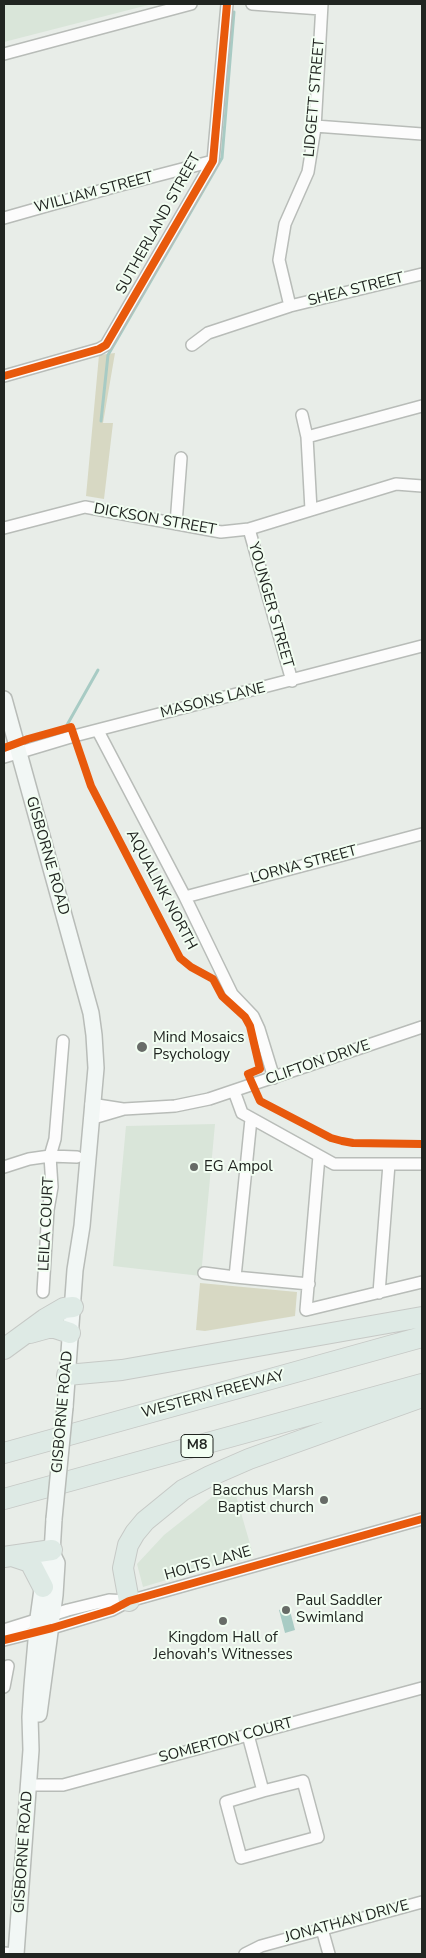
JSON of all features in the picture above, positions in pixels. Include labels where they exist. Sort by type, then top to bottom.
[{"type":"highway","points":[[10,1344],[59,1311],[73,1307]]},
{"type":"highway","points":[[67,1375],[122,1370],[422,1317]]},
{"type":"highway","points":[[10,1344],[40,1329],[56,1328],[70,1332]]},
{"type":"highway","name":"WESTERN FREEWAY","points":[[4,1453],[422,1337]]},
{"type":"highway","name":"M8","points":[[4,1499],[422,1384]]},
{"type":"highway","points":[[129,1600],[123,1568],[128,1545],[135,1532],[145,1521],[177,1494],[194,1484],[249,1459],[422,1397]]},
{"type":"highway","points":[[8,1556],[52,1552]]},
{"type":"highway","points":[[8,1556],[30,1562],[43,1586]]},
{"type":"main road","name":"GISBORNE ROAD","points":[[4,699],[11,754],[90,1013],[86,1111],[73,1226],[75,1270],[73,1307],[52,1552],[57,1562],[30,1717],[29,1784],[16,1954]]},
{"type":"main road","name":"GISBORNE ROAD","points":[[45,1623],[43,1586],[46,1561],[52,1552]]},
{"type":"street","points":[[4,54],[190,4]]},
{"type":"street","name":"SUTHERLAND STREET","points":[[4,376],[99,349],[106,345],[213,161],[227,4]]},
{"type":"street","points":[[252,4],[322,7]]},
{"type":"street","name":"LIDGETT STREET","points":[[290,306],[279,260],[285,224],[308,172],[315,126],[322,7]]},
{"type":"street","points":[[315,126],[422,134]]},
{"type":"street","name":"WILLIAM STREET","points":[[4,218],[213,161]]},
{"type":"street","name":"SHEA STREET","points":[[192,345],[208,333],[290,306],[422,274]]},
{"type":"street","points":[[307,437],[422,406]]},
{"type":"street","points":[[302,415],[307,437],[311,510]]},
{"type":"street","points":[[176,524],[180,458]]},
{"type":"street","name":"DICKSON STREET","points":[[4,528],[85,508],[221,532],[249,529],[396,484],[422,486]]},
{"type":"street","name":"YOUNGER STREET","points":[[249,529],[292,681]]},
{"type":"street","name":"MASONS LANE","points":[[11,754],[422,646]]},
{"type":"street","points":[[98,730],[186,897],[232,994],[252,1016],[259,1029],[274,1078]]},
{"type":"street","name":"LORNA STREET","points":[[186,897],[422,834]]},
{"type":"street","name":"CLIFTON DRIVE","points":[[86,1111],[174,1106],[209,1099],[422,1027]]},
{"type":"street","name":"LEILA COURT","points":[[43,1292],[48,1210],[52,1187],[50,1156],[55,1139],[62,1041]]},
{"type":"street","points":[[234,1091],[242,1113],[334,1164],[422,1164]]},
{"type":"street","points":[[235,1277],[251,1119]]},
{"type":"street","name":"LEILA COURT","points":[[4,1167],[29,1159],[50,1156],[82,1157]]},
{"type":"street","points":[[320,1156],[306,1310],[422,1282]]},
{"type":"street","points":[[379,1293],[389,1164]]},
{"type":"street","points":[[204,1274],[309,1284]]},
{"type":"street","name":"HOLTS LANE","points":[[4,1630],[112,1610],[129,1600],[422,1519]]},
{"type":"street","name":"HOLTS LANE","points":[[4,1640],[45,1623]]},
{"type":"street","points":[[4,1687],[8,1666]]},
{"type":"street","name":"SOMERTON COURT","points":[[29,1784],[63,1785],[422,1688]]},
{"type":"street","points":[[248,1735],[263,1791]]},
{"type":"street","points":[[303,1781],[318,1837],[241,1858],[226,1802],[263,1791],[303,1781]]},
{"type":"street","name":"JONATHAN DRIVE","points":[[244,1954],[261,1946],[422,1902]]},
{"type":"street","points":[[322,1929],[329,1954]]},
{"type":"street","points":[[4,1953],[16,1954]]},
{"type":"shaded area","points":[[4,4],[152,4],[4,42]]},
{"type":"shaded area","points":[[215,1124],[201,1276],[113,1266],[126,1126]]},
{"type":"shaded area","points":[[234,1489],[253,1554],[143,1587],[137,1564],[164,1535],[212,1497]]},
{"type":"green space","points":[[115,353],[103,423],[113,423],[104,499],[86,496],[99,355]]},
{"type":"green space","points":[[200,1283],[297,1292],[295,1316],[205,1331],[196,1330]]},
{"type":"water","points":[[289,1607],[295,1630],[285,1633],[279,1610]]},
{"type":"waterway","points":[[101,421],[108,355],[222,158],[234,12]]},
{"type":"waterway","points":[[67,725],[98,670]]},
{"type":"cycle path","points":[[4,376],[99,349],[106,345],[213,161],[227,4]]},
{"type":"cycle path","name":"AQUALINK NORTH","points":[[4,748],[71,727],[91,786],[180,958],[191,967],[213,979],[222,996],[245,1017],[250,1026],[260,1069],[248,1074],[260,1101],[331,1138],[342,1141],[353,1143],[422,1144]]},
{"type":"cycle path","points":[[4,1640],[112,1610],[129,1601],[422,1519]]},
{"type":"place","name":"Mind Mosaics Psychology","points":[[142,1047]]},
{"type":"place","name":"EG Ampol","points":[[194,1167]]},
{"type":"place","name":"Bacchus Marsh Baptist church","points":[[324,1500]]},
{"type":"place","name":"Paul Saddler Swimland","points":[[286,1610]]},
{"type":"place","name":"Kingdom Hall of Jehovah's Witnesses","points":[[223,1621]]}]
